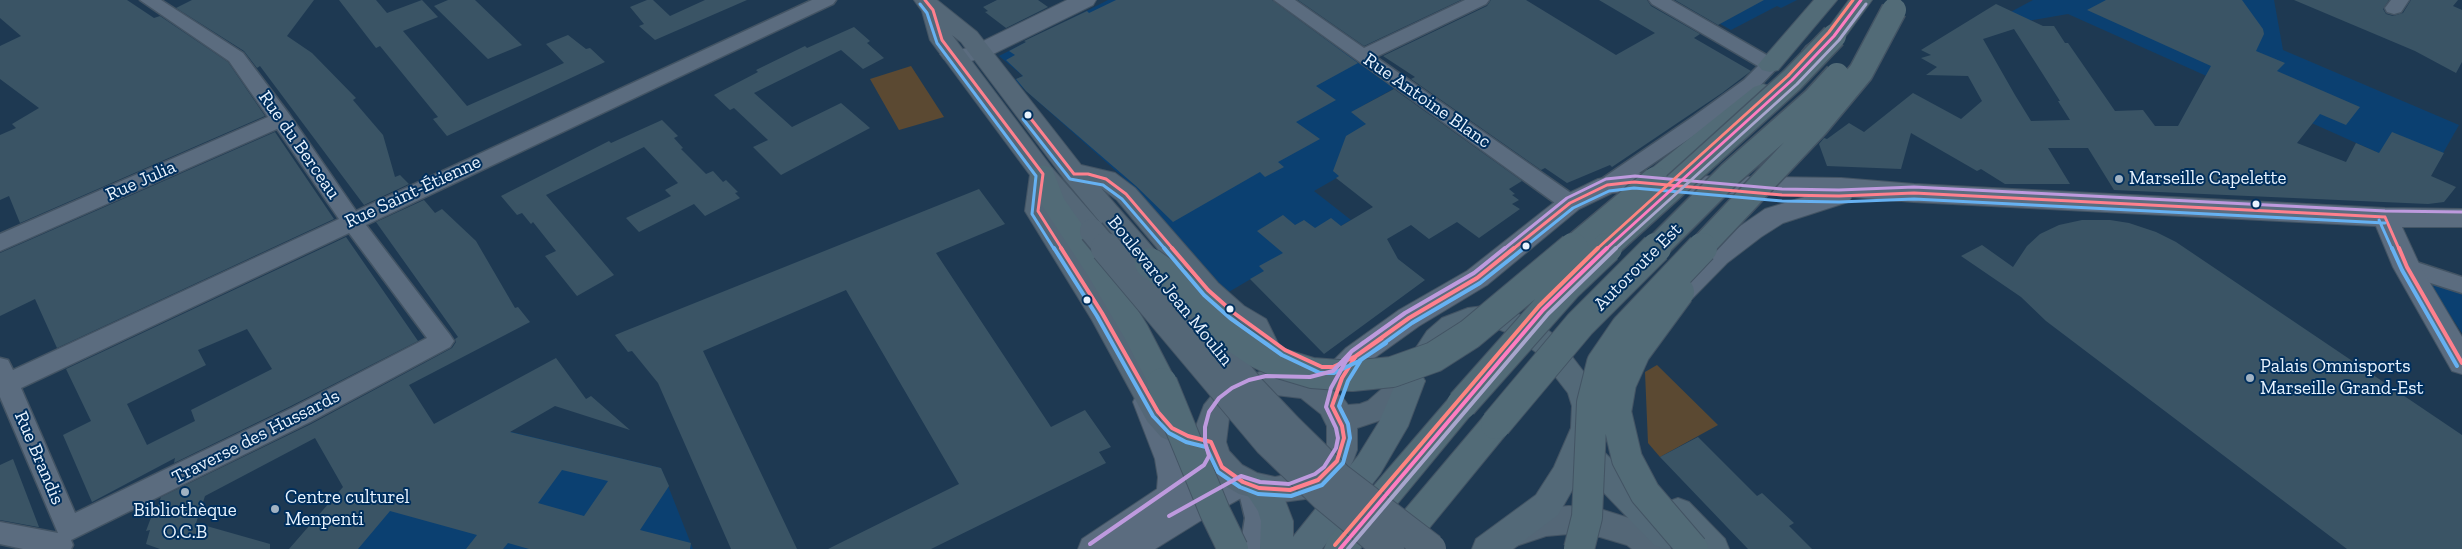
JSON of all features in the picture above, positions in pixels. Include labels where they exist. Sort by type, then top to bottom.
[{"type":"highway","points":[[1770,65],[1826,0]]},
{"type":"highway","name":"Autoroute Est","points":[[1340,549],[1462,404],[1566,287],[1620,235],[1792,80],[1834,36],[1861,0]]},
{"type":"highway","points":[[1579,549],[1587,517],[1592,403],[1602,363],[1626,328],[1648,302],[1727,222],[1816,126],[1861,72],[1897,5]]},
{"type":"highway","name":"Autoroute Est","points":[[1390,549],[1580,324],[1730,174],[1814,100],[1849,63],[1897,5]]},
{"type":"highway","points":[[1150,263],[1178,283],[1231,335],[1258,353],[1282,364],[1312,373],[1352,376],[1392,372],[1434,357],[1470,334],[1606,219],[1834,36]]},
{"type":"highway","points":[[1693,549],[1646,493],[1631,468],[1627,459],[1616,412],[1621,383],[1635,352],[1720,237],[1727,222]]},
{"type":"highway","points":[[1303,549],[1368,465],[1392,426],[1410,381]]},
{"type":"highway","points":[[1153,386],[1233,549]]},
{"type":"highway","points":[[1251,485],[1272,505],[1277,521],[1276,549]]},
{"type":"main road","name":"Boulevard Jean Moulin","points":[[929,5],[969,37],[1074,174],[1103,225],[1232,400],[1269,442],[1326,498],[1390,549]]},
{"type":"main road","name":"Boulevard Jean Moulin","points":[[929,5],[942,40],[1043,174],[1150,263],[1174,297],[1252,390],[1338,478],[1431,549]]},
{"type":"main road","points":[[1043,174],[1038,211],[1102,313],[1153,386],[1158,412],[1172,428],[1214,450]]},
{"type":"main road","points":[[1074,174],[1088,174],[1106,179],[1126,194],[1208,290],[1234,313],[1256,327],[1286,383]]},
{"type":"main road","points":[[1335,410],[1343,432],[1342,450],[1329,471],[1318,480],[1290,490],[1251,485],[1222,467],[1214,450],[1211,428],[1215,414],[1224,402],[1236,393],[1251,386],[1286,383],[1311,390],[1335,410],[1348,417],[1363,416],[1379,409],[1410,381],[1437,339],[1452,326],[1468,319],[1484,317],[1500,319],[1523,327],[1546,345],[1581,388],[1587,406],[1612,442],[1714,549]]},
{"type":"main road","points":[[1499,542],[1547,505],[1567,473],[1579,446],[1586,428],[1587,406]]},
{"type":"main road","points":[[1579,446],[1678,549]]},
{"type":"main road","points":[[1499,542],[1546,522],[1569,520],[1621,528],[1636,534],[1655,549]]},
{"type":"street","name":"Rue Saint-Étienne","points":[[2,379],[352,220],[827,0]]},
{"type":"street","name":"Rue Antoine Blanc","points":[[1284,0],[1570,203]]},
{"type":"street","points":[[1363,56],[1480,0]]},
{"type":"street","points":[[1256,327],[1285,350],[1322,367],[1333,367],[1356,356],[1409,318],[1455,289],[1477,278],[1570,203],[1606,186],[1701,121],[1751,84],[1770,65],[1658,0]]},
{"type":"street","points":[[952,54],[963,56],[979,52],[1072,2]]},
{"type":"street","name":"Rue du Berceau","points":[[162,3],[236,57],[282,119],[352,220],[442,341]]},
{"type":"street","name":"Rue Julia","points":[[0,243],[282,119]]},
{"type":"street","points":[[1606,186],[1634,182],[1692,185],[1779,198],[1914,193]]},
{"type":"street","points":[[1587,406],[1600,402],[1632,343],[1710,262],[1752,230],[1779,198],[1914,193],[2385,217],[2458,213]]},
{"type":"street","points":[[2385,217],[2407,267],[2462,363]]},
{"type":"street","points":[[2407,267],[2462,285]]},
{"type":"street","name":"Traverse des Hussards","points":[[62,541],[442,341]]},
{"type":"street","points":[[1286,383],[1311,383],[1336,377],[1356,356]]},
{"type":"street","points":[[1335,410],[1342,378],[1356,356]]},
{"type":"street","name":"Rue Brandis","points":[[2,379],[62,541]]},
{"type":"street","points":[[1153,386],[1174,477],[1172,495]]},
{"type":"street","points":[[1094,549],[1209,469],[1214,450]]},
{"type":"street","points":[[1128,549],[1194,508],[1251,485],[1258,518],[1253,549]]},
{"type":"street","points":[[0,534],[62,541]]},
{"type":"shaded area","points":[[1108,0],[1269,0],[1395,88],[1364,105],[1387,149],[1314,191],[1351,220],[1227,293],[1135,188],[1014,80],[1023,76],[999,56]]},
{"type":"shaded area","points":[[1678,0],[1797,0],[1781,8],[1777,6],[1731,30]]},
{"type":"shaded area","points":[[2033,0],[2274,0],[2283,50],[2459,125],[2430,176],[2068,14],[2010,24],[1992,22]]},
{"type":"shaded area","points":[[911,66],[944,117],[899,130],[870,79]]},
{"type":"shaded area","points":[[2426,279],[2462,292],[2462,333]]},
{"type":"shaded area","points":[[1657,365],[1718,425],[1660,457],[1648,443],[1645,372]]},
{"type":"shaded area","points":[[491,427],[661,468],[693,549],[319,549]]},
{"type":"building","points":[[0,0],[127,0],[154,18],[160,16],[228,62],[265,116],[20,223],[9,196],[0,200],[0,135],[16,128],[12,124],[39,108],[0,79],[0,46],[21,36],[0,18]]},
{"type":"building","points":[[192,0],[314,0],[287,36],[312,53],[356,98],[353,100],[383,135],[395,177],[400,175],[409,184],[364,205],[260,66],[257,68],[244,51],[176,8]]},
{"type":"building","points":[[339,0],[376,0],[387,13],[422,0],[438,17],[403,31],[467,106],[564,63],[546,44],[568,35],[586,49],[590,48],[605,62],[447,136],[433,119],[438,117],[380,46],[376,48]]},
{"type":"building","points":[[448,0],[475,0],[522,45],[488,59],[434,6]]},
{"type":"building","points":[[647,0],[653,0],[670,16],[705,0],[747,0],[655,40],[639,26],[644,24],[630,7]]},
{"type":"building","points":[[997,0],[1038,0],[1048,7],[1006,28],[985,12],[988,11],[983,7]]},
{"type":"building","points":[[1116,0],[1272,0],[1358,63],[1316,86],[1336,100],[1296,122],[1320,139],[1278,162],[1284,167],[1265,177],[1260,172],[1173,222],[1136,186],[1026,91],[1016,79],[1023,76],[1006,60],[1015,55],[1009,51],[1026,42],[1024,41],[1087,11],[1089,13]]},
{"type":"building","points":[[1298,0],[1461,0],[1364,46]]},
{"type":"building","points":[[1491,0],[1526,0],[1616,55],[1655,33],[1599,0],[1647,0],[1651,6],[1700,34],[1694,38],[1751,71],[1722,93],[1612,167],[1610,165],[1567,183],[1545,168],[1541,170],[1411,79],[1415,77],[1383,56],[1487,6]]},
{"type":"building","points":[[1675,0],[1764,0],[1718,25]]},
{"type":"building","points":[[2106,0],[2242,0],[2263,29],[2264,34],[2256,51],[2285,63],[2277,71],[2360,107],[2346,125],[2320,114],[2297,143],[2346,162],[2356,143],[2379,153],[2392,132],[2444,153],[2431,176],[2456,187],[2444,202],[2428,204],[2114,190],[2088,148],[2048,148],[2070,184],[2005,184],[1981,169],[1977,171],[1911,133],[1901,169],[1827,166],[1819,144],[1824,138],[1827,139],[1849,123],[1864,132],[1913,93],[1961,119],[1982,101],[1968,76],[1926,75],[1937,67],[1921,58],[1931,55],[1921,50],[1996,4],[2043,26],[2054,26],[2115,111],[2143,110],[2155,126],[2178,126],[2211,66],[2087,10]],"holes":[[[2014,29],[2060,101],[2058,101],[2070,120],[2031,121],[1983,39]]]},
{"type":"building","points":[[2294,0],[2389,0],[2383,9],[2386,14],[2393,16],[2403,13],[2411,0],[2458,0],[2453,6],[2462,10],[2462,62],[2456,73],[2415,51]]},
{"type":"building","points":[[854,27],[870,41],[867,43],[884,58],[863,69],[841,50],[754,93],[792,127],[841,103],[870,128],[781,175],[753,147],[768,140],[734,108],[730,110],[714,95],[758,72],[756,70],[805,46],[807,48]]},
{"type":"building","points":[[1394,89],[1522,181],[1509,189],[1515,194],[1512,195],[1519,200],[1512,204],[1520,209],[1479,238],[1457,222],[1429,239],[1411,225],[1387,239],[1398,259],[1425,280],[1324,354],[1250,279],[1264,271],[1259,266],[1283,253],[1257,231],[1283,215],[1295,225],[1304,220],[1315,228],[1331,218],[1341,226],[1373,207],[1336,178],[1339,176],[1333,171],[1346,136],[1366,124],[1351,112]]},
{"type":"building","points":[[662,120],[678,136],[674,138],[683,148],[681,149],[706,174],[713,171],[723,182],[726,180],[738,192],[735,193],[740,198],[705,216],[694,204],[639,232],[626,218],[671,196],[665,190],[678,183],[644,147],[546,195],[614,275],[577,296],[545,256],[556,251],[533,222],[531,224],[522,213],[517,215],[501,196],[609,141],[611,143]]},
{"type":"building","points":[[275,132],[334,219],[57,348],[35,299],[0,316],[0,253]]},
{"type":"building","points":[[979,189],[1005,224],[936,253],[1051,427],[1085,410],[1111,447],[1099,452],[1106,463],[931,549],[828,549],[959,484],[846,290],[703,351],[797,549],[731,549],[658,383],[632,351],[628,352],[615,335]]},
{"type":"building","points":[[424,200],[435,213],[442,209],[476,241],[515,308],[518,307],[530,322],[409,385],[434,424],[556,358],[586,399],[591,396],[630,430],[555,406],[510,432],[661,468],[669,486],[640,530],[691,543],[690,549],[529,549],[508,543],[503,549],[466,549],[477,535],[390,511],[358,549],[289,549],[343,487],[315,438],[205,496],[196,523],[270,544],[270,549],[160,549],[146,544],[150,530],[146,531],[161,497],[311,424],[452,348],[456,342],[455,339],[458,337],[376,222]],"holes":[[[562,470],[608,481],[584,516],[538,503]]]},
{"type":"building","name":"Palais Omnisports Marseille Grand-Est","points":[[2082,220],[2110,220],[2129,223],[2156,232],[2176,242],[2462,435],[2462,549],[2347,549],[2046,321],[2021,297],[1961,256],[1982,245],[2013,267],[2027,246],[2040,234],[2059,225]]},
{"type":"building","points":[[346,237],[418,341],[174,463],[175,458],[92,502],[63,435],[91,421],[66,369]],"holes":[[[247,329],[272,369],[191,410],[195,421],[147,445],[127,404],[206,365],[198,350]]]},
{"type":"building","points":[[1698,437],[1757,496],[1762,493],[1794,523],[1789,526],[1812,549],[1748,549],[1660,457]]},
{"type":"building","points":[[13,459],[39,527],[0,520],[0,465]]},
{"type":"transit line","points":[[925,0],[933,10],[942,40],[1043,174],[1038,211],[1102,313],[1158,412],[1172,428],[1188,436],[1211,442],[1222,467],[1243,482],[1259,488],[1290,490],[1305,486],[1318,480],[1337,461],[1344,438],[1342,426],[1332,406],[1342,378],[1356,356],[1409,318],[1477,278],[1570,203],[1607,185],[1634,182],[1782,195],[1839,196],[1914,193],[2385,217]]},
{"type":"transit line","points":[[1335,545],[1539,306],[1616,230],[1788,76],[1829,32],[1853,0]]},
{"type":"transit line","points":[[1340,549],[1543,310],[1620,235],[1792,80],[1834,36],[1861,0]]},
{"type":"transit line","points":[[920,4],[927,13],[937,43],[1036,176],[1032,214],[1097,316],[1153,416],[1169,433],[1186,442],[1206,447],[1218,472],[1240,487],[1258,494],[1291,496],[1322,485],[1343,463],[1350,438],[1348,424],[1339,406],[1348,381],[1361,360],[1412,323],[1480,283],[1573,208],[1609,191],[1634,188],[1782,201],[1839,202],[1914,199],[2385,223]]},
{"type":"transit line","points":[[1348,549],[1548,314],[1624,240],[1797,84],[1839,40],[1866,4]]},
{"type":"transit line","points":[[1028,115],[1074,174],[1088,174],[1106,179],[1126,194],[1208,290],[1234,313],[1285,350],[1322,367],[1333,367],[1356,356],[1382,338]]},
{"type":"transit line","points":[[1023,119],[1070,179],[1103,185],[1122,199],[1204,295],[1230,318],[1282,355],[1320,373],[1334,373],[1359,361],[1386,343]]},
{"type":"transit line","points":[[1090,544],[1204,465],[1209,456],[1205,442],[1205,427],[1209,412],[1219,398],[1232,388],[1249,380],[1266,376],[1310,377],[1333,371],[1352,351],[1405,313],[1474,273],[1567,198],[1606,179],[1635,176],[1782,189],[1839,190],[1914,187],[2385,211],[2462,212]]},
{"type":"transit line","points":[[2385,217],[2407,267],[2462,363]]},
{"type":"transit line","points":[[2379,220],[2402,270],[2457,366]]},
{"type":"transit line","points":[[1169,516],[1241,476],[1260,482],[1289,484],[1315,474],[1324,467],[1336,448],[1338,438],[1336,428],[1326,407],[1331,388],[1351,352],[1364,342]]},
{"type":"place","name":"Marseille Capelette","points":[[2119,179]]},
{"type":"place","name":"Palais Omnisports Marseille Grand-Est","points":[[2250,378]]},
{"type":"place","name":"Bibliothèque O.C.B","points":[[185,492]]},
{"type":"place","name":"Centre culturel Menpenti","points":[[275,509]]}]
